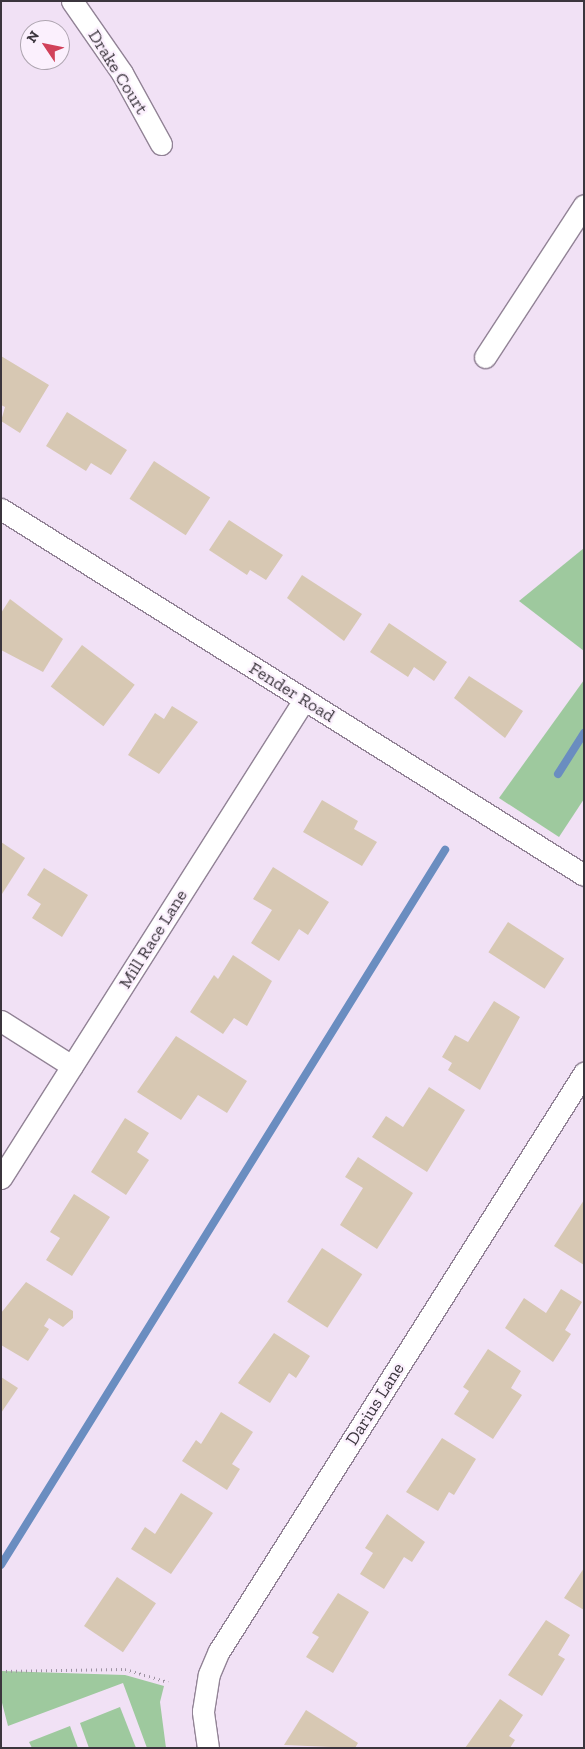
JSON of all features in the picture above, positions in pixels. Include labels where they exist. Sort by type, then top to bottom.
[{"type":"street","name":"Drake Court","points":[[72,1],[122,73],[161,144]]},
{"type":"street","points":[[485,357],[584,206]]},
{"type":"street","name":"Fender Road","points":[[1,509],[584,874]]},
{"type":"street","name":"Mill Race Lane","points":[[1,1178],[304,700]]},
{"type":"street","points":[[1,1021],[72,1066]]},
{"type":"street","name":"Darius Lane","points":[[208,1748],[203,1711],[209,1674],[219,1651],[584,1073]]},
{"type":"path","points":[[1,1671],[126,1669],[168,1682]]},
{"type":"green space","points":[[584,548],[584,651],[519,601]]},
{"type":"green space","points":[[584,680],[584,799],[559,837],[499,798]]},
{"type":"green space","points":[[1,1671],[125,1675],[164,1686],[160,1702],[166,1748],[147,1748],[123,1683],[8,1726],[1,1699]]},
{"type":"green space","points":[[120,1707],[136,1748],[89,1748],[80,1723]]},
{"type":"green space","points":[[70,1726],[78,1748],[32,1748],[29,1742]]},
{"type":"building","points":[[1,356],[49,385],[20,433],[1,421],[5,407],[1,405]]},
{"type":"building","points":[[67,412],[127,450],[111,475],[91,463],[86,471],[46,446]]},
{"type":"building","points":[[154,461],[210,497],[186,535],[129,499]]},
{"type":"building","points":[[229,520],[283,555],[266,580],[250,570],[247,575],[209,550]]},
{"type":"building","points":[[302,575],[362,614],[344,641],[287,598]]},
{"type":"building","points":[[10,599],[63,639],[43,672],[1,650],[1,613]]},
{"type":"building","points":[[389,623],[447,662],[434,681],[414,667],[408,677],[370,652]]},
{"type":"building","points":[[82,645],[135,685],[103,726],[51,687]]},
{"type":"building","points":[[469,676],[523,711],[505,738],[454,698]]},
{"type":"building","points":[[172,706],[198,722],[159,774],[128,755],[155,713],[164,719]]},
{"type":"building","points":[[322,800],[358,821],[354,829],[377,842],[362,866],[303,832]]},
{"type":"building","points":[[1,842],[25,858],[2,894],[1,893]]},
{"type":"building","points":[[273,867],[329,902],[308,935],[299,929],[279,961],[251,943],[272,910],[253,899]]},
{"type":"building","points":[[44,868],[88,895],[62,937],[32,918],[41,904],[27,895]]},
{"type":"building","points":[[508,922],[564,958],[545,989],[488,952]]},
{"type":"building","points":[[233,955],[272,981],[247,1026],[234,1018],[223,1034],[190,1012],[214,975],[218,979]]},
{"type":"building","points":[[494,1001],[520,1017],[480,1090],[448,1070],[452,1063],[442,1057],[455,1035],[468,1042]]},
{"type":"building","points":[[176,1036],[247,1081],[227,1113],[198,1095],[181,1120],[137,1092]]},
{"type":"building","points":[[429,1087],[465,1110],[427,1172],[372,1137],[386,1116],[403,1127]]},
{"type":"building","points":[[125,1118],[149,1133],[137,1152],[149,1160],[126,1195],[91,1172]]},
{"type":"building","points":[[358,1157],[413,1193],[377,1249],[340,1225],[363,1188],[345,1177]]},
{"type":"building","points":[[74,1194],[110,1217],[72,1276],[46,1260],[60,1238],[50,1232]]},
{"type":"building","points":[[584,1200],[584,1265],[554,1246]]},
{"type":"building","points":[[322,1248],[362,1274],[327,1328],[287,1302]]},
{"type":"building","points":[[26,1282],[73,1311],[73,1318],[63,1327],[49,1318],[44,1326],[49,1329],[28,1361],[1,1345],[1,1313]]},
{"type":"building","points":[[561,1289],[582,1302],[565,1330],[571,1334],[553,1362],[505,1328],[524,1298],[546,1313]]},
{"type":"building","points":[[274,1333],[310,1356],[296,1378],[289,1373],[270,1403],[238,1383]]},
{"type":"building","points":[[488,1349],[521,1371],[511,1388],[522,1395],[493,1439],[454,1414],[469,1391],[463,1387]]},
{"type":"building","points":[[1,1377],[18,1388],[1,1413]]},
{"type":"building","points":[[221,1412],[253,1432],[232,1464],[240,1469],[227,1490],[182,1461],[196,1440],[201,1444]]},
{"type":"building","points":[[442,1438],[476,1459],[454,1495],[449,1492],[438,1511],[406,1492]]},
{"type":"building","points":[[181,1493],[213,1513],[171,1574],[131,1549],[145,1527],[155,1534]]},
{"type":"building","points":[[387,1514],[425,1542],[412,1562],[404,1557],[384,1589],[360,1574],[373,1553],[365,1548]]},
{"type":"building","points":[[584,1568],[584,1610],[564,1598]]},
{"type":"building","points":[[117,1577],[156,1603],[123,1652],[84,1626]]},
{"type":"building","points":[[338,1593],[369,1612],[333,1673],[306,1657],[319,1637],[312,1633]]},
{"type":"building","points":[[546,1620],[570,1635],[558,1655],[565,1659],[542,1696],[508,1675]]},
{"type":"building","points":[[500,1699],[523,1715],[509,1736],[515,1740],[510,1748],[465,1748]]},
{"type":"building","points":[[306,1710],[358,1743],[355,1748],[284,1745]]},
{"type":"waterway","points":[[558,774],[584,733]]},
{"type":"waterway","points":[[1,1565],[445,850]]}]
